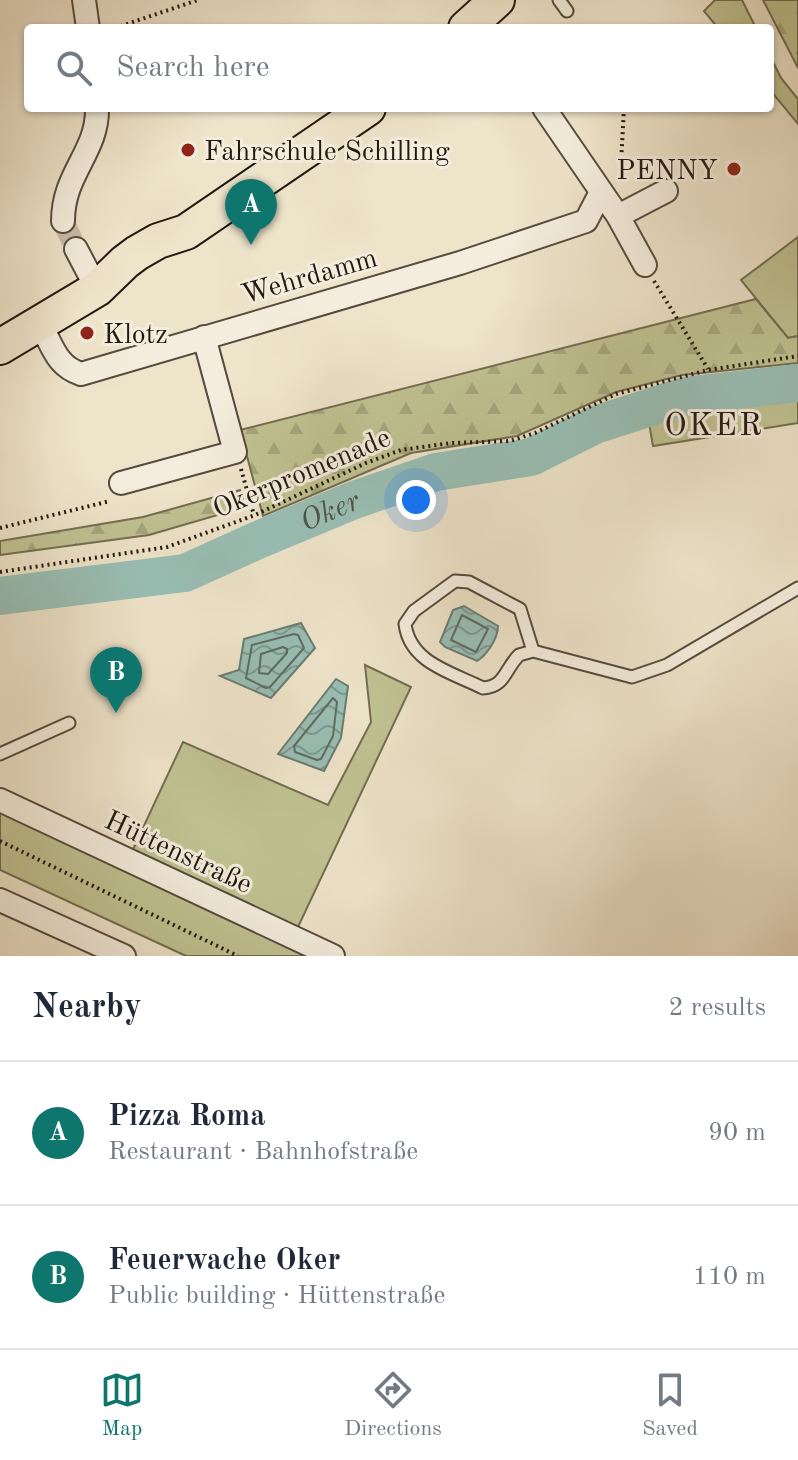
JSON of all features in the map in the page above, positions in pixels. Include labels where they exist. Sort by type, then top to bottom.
[{"type":"main road","points":[[0,347],[97,289],[137,253],[158,241],[186,232],[362,112]]},
{"type":"street","points":[[84,0],[87,24]]},
{"type":"street","points":[[63,221],[66,191],[97,127],[97,112]]},
{"type":"street","points":[[547,112],[610,189],[618,216],[645,265]]},
{"type":"street","name":"Wehrdamm","points":[[40,324],[67,370],[81,374],[460,263],[586,221],[610,189]]},
{"type":"street","points":[[618,216],[666,191]]},
{"type":"street","points":[[76,249],[97,289]]},
{"type":"street","points":[[121,483],[235,452],[204,337]]},
{"type":"street","name":"Hüttenstraße","points":[[0,800],[333,956]]},
{"type":"street","points":[[0,900],[124,956]]},
{"type":"lane","points":[[559,0],[567,11]]},
{"type":"lane","points":[[533,651],[520,609],[469,582],[455,581],[414,611],[405,624],[407,640],[419,656],[483,688],[493,688],[503,680],[519,655],[533,651],[632,677],[667,665],[798,588]]},
{"type":"lane","points":[[0,754],[69,723]]},
{"type":"path","points":[[127,24],[198,0]]},
{"type":"path","points":[[610,189],[623,112]]},
{"type":"path","points":[[645,265],[708,370]]},
{"type":"path","name":"Okerpromenade","points":[[0,572],[167,547],[255,515],[401,450],[451,443],[510,441],[535,433],[616,394],[708,370],[798,356]]},
{"type":"path","points":[[235,452],[255,515]]},
{"type":"path","points":[[0,528],[113,500],[121,483]]},
{"type":"path","points":[[0,841],[238,956]]},
{"type":"green space","points":[[715,0],[742,0],[754,24],[715,24],[704,11]]},
{"type":"green space","points":[[763,0],[798,0],[798,68]]},
{"type":"green space","points":[[774,64],[798,99],[798,124],[774,95]]},
{"type":"green space","points":[[798,237],[798,336],[788,338],[741,280]]},
{"type":"green space","points":[[756,299],[788,338],[798,336],[798,363],[682,375],[616,392],[517,436],[411,453],[263,516],[240,430]]},
{"type":"green space","points":[[798,393],[798,423],[653,446],[649,423],[683,411]]},
{"type":"green space","points":[[240,490],[245,507],[149,535],[0,555],[0,541],[143,517]]},
{"type":"green space","points":[[365,665],[411,687],[289,946],[309,956],[186,956],[0,870],[0,810],[128,860],[183,742],[328,805],[371,722]]},
{"type":"water","points":[[464,606],[498,626],[491,646],[477,661],[440,642],[453,610]]},
{"type":"water","points":[[301,623],[315,648],[271,698],[220,676],[239,670],[244,639]]},
{"type":"water","points":[[336,679],[348,686],[341,738],[324,771],[278,754]]},
{"type":"waterway","name":"Oker","points":[[0,596],[185,573],[354,500],[436,472],[531,457],[595,425],[685,396],[798,383]]},
{"type":"tunnel","points":[[63,221],[76,249]]},
{"type":"place","name":"Fahrschule Schilling","points":[[188,150]]},
{"type":"place","name":"PENNY","points":[[734,169]]},
{"type":"place","name":"Pizza Roma","points":[[251,245]]},
{"type":"place","name":"Klotz","points":[[87,333]]},
{"type":"place","name":"Feuerwache Oker","points":[[116,713]]},
{"type":"district","name":"OKER","points":[[714,424]]}]
